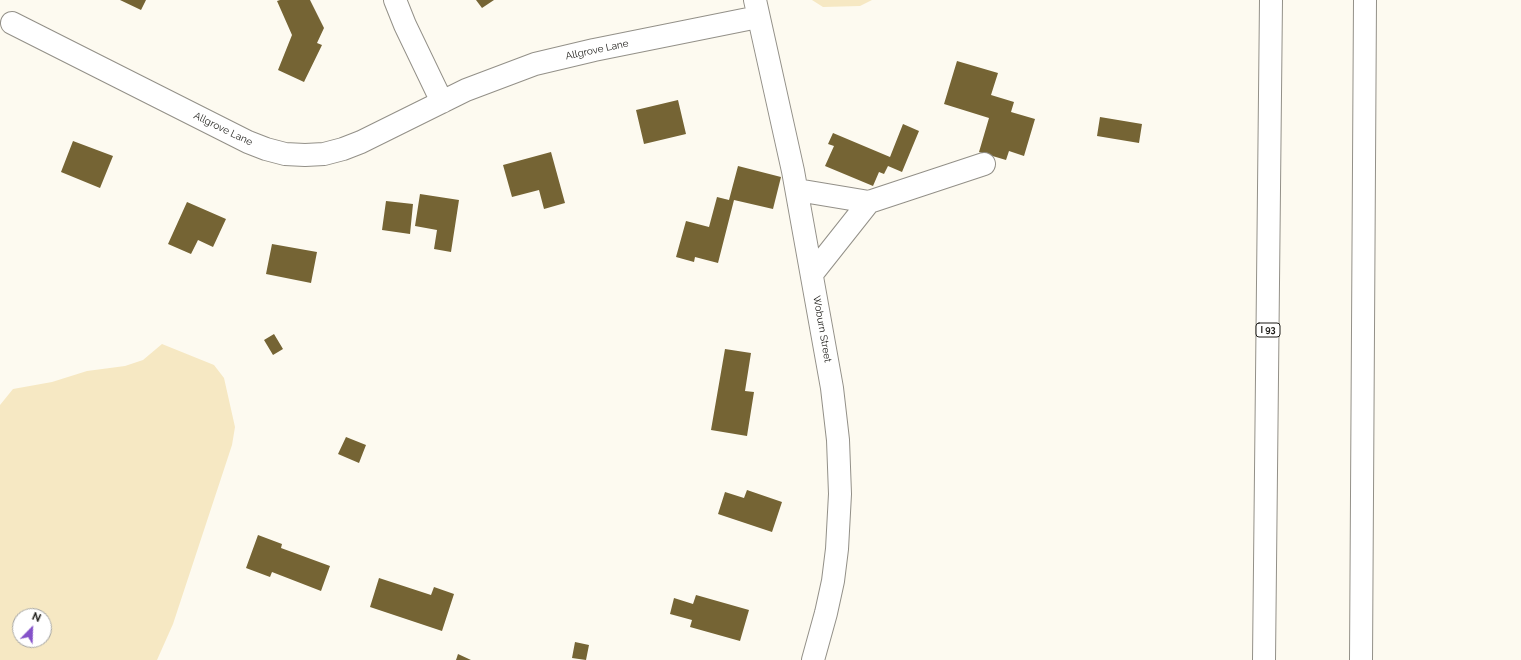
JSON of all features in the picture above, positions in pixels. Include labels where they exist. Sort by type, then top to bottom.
[{"type":"main road","points":[[395,0],[405,25],[442,102]]},
{"type":"main road","name":"I 93","points":[[1264,660],[1272,0]]},
{"type":"main road","points":[[1361,660],[1365,0]]},
{"type":"main road","name":"Allgrove Lane","points":[[12,23],[248,142],[285,154],[305,155],[324,154],[361,142],[466,90],[535,64],[757,8]]},
{"type":"main road","name":"Woburn Street","points":[[757,8],[797,190],[832,388],[838,440],[840,482],[838,542],[833,581],[813,660]]},
{"type":"main road","points":[[797,190],[870,202],[984,164]]},
{"type":"main road","points":[[812,274],[870,202]]},
{"type":"shaded area","points":[[812,0],[872,0],[860,6],[823,7]]},
{"type":"shaded area","points":[[162,344],[214,365],[224,378],[235,427],[232,445],[173,624],[157,660],[0,660],[0,405],[13,389],[52,382],[87,371],[125,366],[143,360]]},
{"type":"building","points":[[120,0],[146,0],[141,10]]},
{"type":"building","points":[[310,0],[324,28],[317,43],[322,45],[304,82],[278,70],[292,35],[277,1]]},
{"type":"building","points":[[476,0],[494,0],[482,8]]},
{"type":"building","points":[[957,61],[998,73],[991,95],[1014,102],[1011,112],[1035,119],[1024,156],[1009,151],[1006,160],[979,152],[989,118],[944,104]]},
{"type":"building","points":[[678,100],[686,134],[644,144],[636,110]]},
{"type":"building","points":[[1100,117],[1142,124],[1139,143],[1097,136]]},
{"type":"building","points":[[903,124],[919,131],[902,172],[888,166],[884,174],[879,172],[873,186],[825,166],[834,146],[828,144],[833,133],[890,157]]},
{"type":"building","points":[[73,141],[113,156],[100,188],[61,172]]},
{"type":"building","points":[[551,152],[565,203],[544,209],[539,190],[512,197],[503,165]]},
{"type":"building","points":[[738,166],[781,177],[773,209],[734,200],[718,263],[695,257],[694,262],[676,257],[686,221],[709,227],[717,197],[729,200]]},
{"type":"building","points":[[420,194],[459,200],[451,252],[434,249],[437,230],[415,226]]},
{"type":"building","points":[[386,201],[413,204],[410,234],[382,230]]},
{"type":"building","points":[[187,202],[226,219],[213,247],[198,240],[191,254],[168,244]]},
{"type":"building","points":[[272,244],[317,252],[311,283],[266,274]]},
{"type":"building","points":[[274,334],[283,349],[273,355],[264,340]]},
{"type":"building","points":[[725,349],[751,353],[745,391],[754,392],[747,436],[711,430]]},
{"type":"building","points":[[346,437],[366,445],[359,463],[338,454]]},
{"type":"building","points":[[747,490],[782,502],[772,532],[718,514],[725,492],[744,498]]},
{"type":"building","points":[[258,535],[282,544],[281,548],[330,566],[321,591],[272,572],[270,577],[246,568]]},
{"type":"building","points":[[379,578],[431,595],[434,587],[454,594],[442,631],[370,607]]},
{"type":"building","points":[[696,595],[749,610],[740,641],[690,627],[692,620],[670,614],[674,598],[693,604]]},
{"type":"building","points":[[575,642],[589,645],[586,660],[572,658]]},
{"type":"building","points":[[458,654],[471,660],[456,660]]}]
